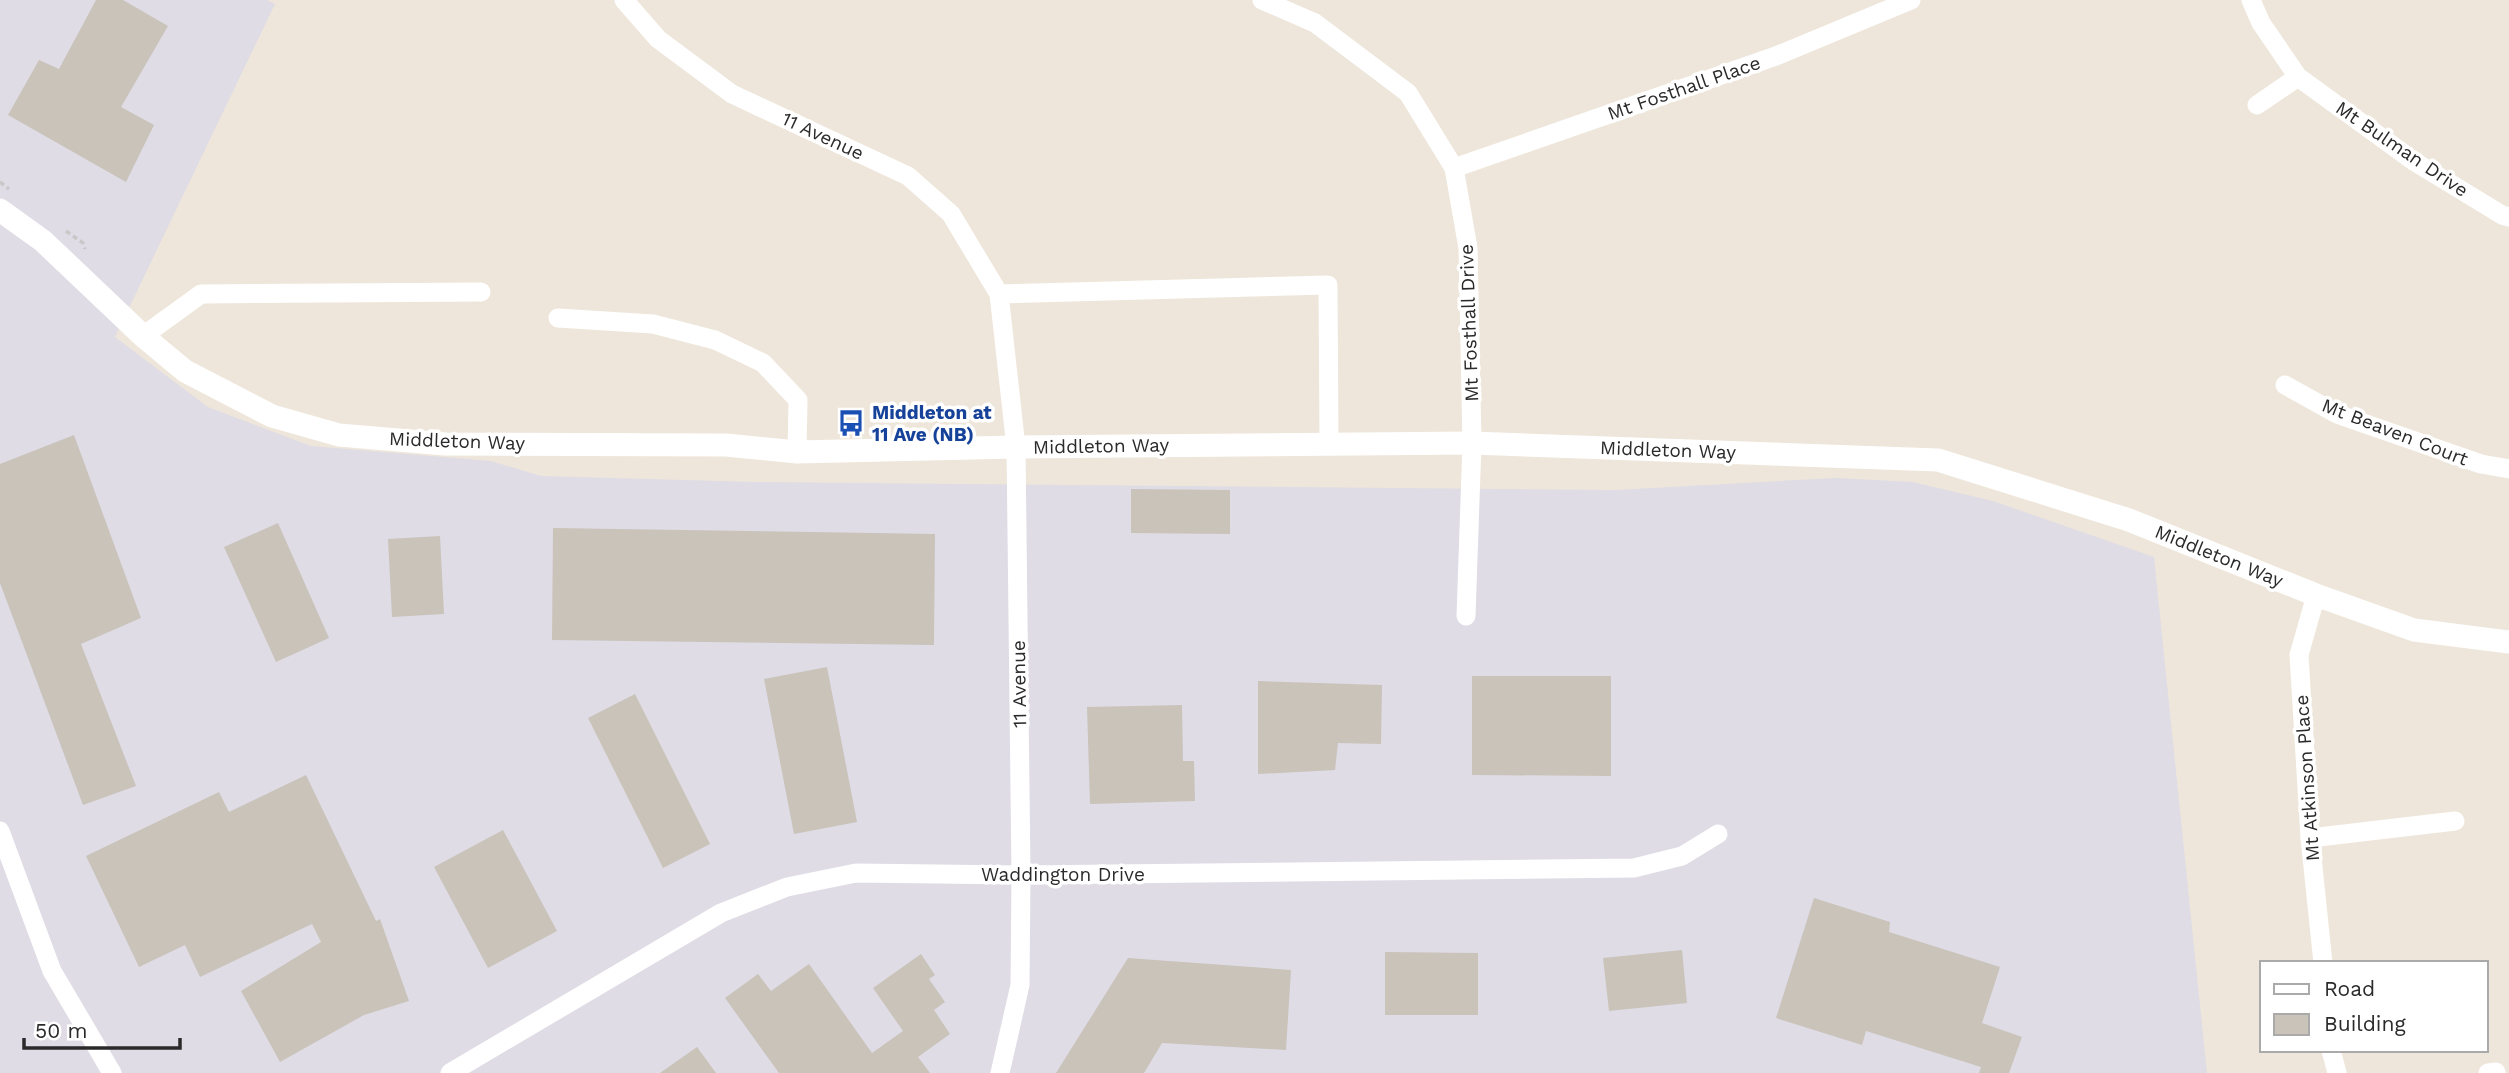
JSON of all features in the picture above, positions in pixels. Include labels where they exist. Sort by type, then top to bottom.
[{"type":"street","name":"11 Avenue","points":[[624,0],[658,39],[732,94],[908,176],[951,214],[999,294],[1016,447],[1021,875],[1020,985],[1000,1073]]},
{"type":"street","name":"Mt Fosthall Drive","points":[[1262,0],[1315,23],[1408,93],[1454,168],[1468,248],[1472,443],[1466,616]]},
{"type":"street","name":"Mt Fosthall Place","points":[[1454,168],[1776,56],[1911,0]]},
{"type":"street","name":"Mt Bulman Drive","points":[[2251,0],[2261,23],[2298,77],[2415,162],[2509,217]]},
{"type":"street","points":[[2257,105],[2298,77]]},
{"type":"street","name":"Middleton Way","points":[[0,210],[43,241],[143,336],[185,371],[272,416],[339,435],[445,444],[726,445],[797,452],[1472,443],[1938,460],[2129,520],[2414,631],[2509,642]]},
{"type":"street","points":[[999,294],[1328,285],[1329,443]]},
{"type":"street","points":[[143,336],[201,295],[481,292]]},
{"type":"street","points":[[558,318],[653,324],[715,340],[763,363],[798,400],[797,452]]},
{"type":"street","name":"Mt Beaven Court","points":[[2285,385],[2337,414],[2480,464],[2509,469]]},
{"type":"street","name":"Mt Atkinson Place","points":[[2316,595],[2299,654],[2310,838],[2323,961]]},
{"type":"street","points":[[2310,838],[2455,821]]},
{"type":"street","points":[[0,831],[52,971],[112,1073]]},
{"type":"street","name":"Waddington Drive","points":[[450,1073],[721,913],[787,887],[856,873],[1021,875],[1634,868],[1682,856],[1718,834]]},
{"type":"street","points":[[2332,1052],[2337,1073]]},
{"type":"shaded area","points":[[0,0],[267,0],[275,4],[115,337],[208,407],[311,446],[491,461],[541,476],[756,482],[1616,490],[1835,478],[1913,482],[1993,501],[2154,557],[2207,1073],[0,1073]]},
{"type":"building","points":[[96,0],[123,0],[168,26],[121,107],[154,125],[126,182],[8,115],[39,60],[59,69]]},
{"type":"building","points":[[74,435],[141,618],[81,644],[136,786],[83,805],[0,583],[0,464]]},
{"type":"building","points":[[1131,489],[1230,490],[1230,534],[1131,533]]},
{"type":"building","points":[[278,523],[329,638],[276,662],[224,547]]},
{"type":"building","points":[[553,528],[935,534],[934,645],[552,640]]},
{"type":"building","points":[[440,536],[444,614],[392,617],[388,539]]},
{"type":"building","points":[[827,667],[857,822],[794,834],[764,679]]},
{"type":"building","points":[[1472,676],[1611,676],[1611,776],[1472,775]]},
{"type":"building","points":[[1258,681],[1382,685],[1381,744],[1338,743],[1335,770],[1258,774]]},
{"type":"building","points":[[635,694],[710,844],[663,868],[588,718]]},
{"type":"building","points":[[1182,705],[1183,761],[1194,761],[1195,801],[1090,804],[1087,707]]},
{"type":"building","points":[[306,775],[376,921],[380,919],[409,1001],[364,1015],[280,1062],[241,991],[321,942],[312,924],[200,977],[185,945],[139,967],[86,856],[219,792],[229,812]]},
{"type":"building","points":[[503,830],[557,931],[488,968],[434,867]]},
{"type":"building","points":[[1814,898],[1890,922],[1889,932],[2000,967],[1982,1023],[2022,1037],[2009,1073],[1979,1073],[1981,1067],[1866,1031],[1862,1045],[1776,1018]]},
{"type":"building","points":[[1682,950],[1687,1003],[1609,1011],[1603,958]]},
{"type":"building","points":[[1385,952],[1478,953],[1478,1015],[1385,1015]]},
{"type":"building","points":[[921,954],[935,975],[929,979],[945,1002],[934,1010],[950,1034],[918,1057],[930,1073],[779,1073],[725,998],[758,974],[771,991],[809,964],[872,1053],[903,1031],[873,988]]},
{"type":"building","points":[[1128,958],[1291,970],[1286,1050],[1162,1043],[1144,1073],[1056,1073]]},
{"type":"building","points":[[697,1047],[716,1073],[660,1073]]},
{"type":"place","name":"Middleton at 11 Ave (NB)","points":[[851,423]]}]
